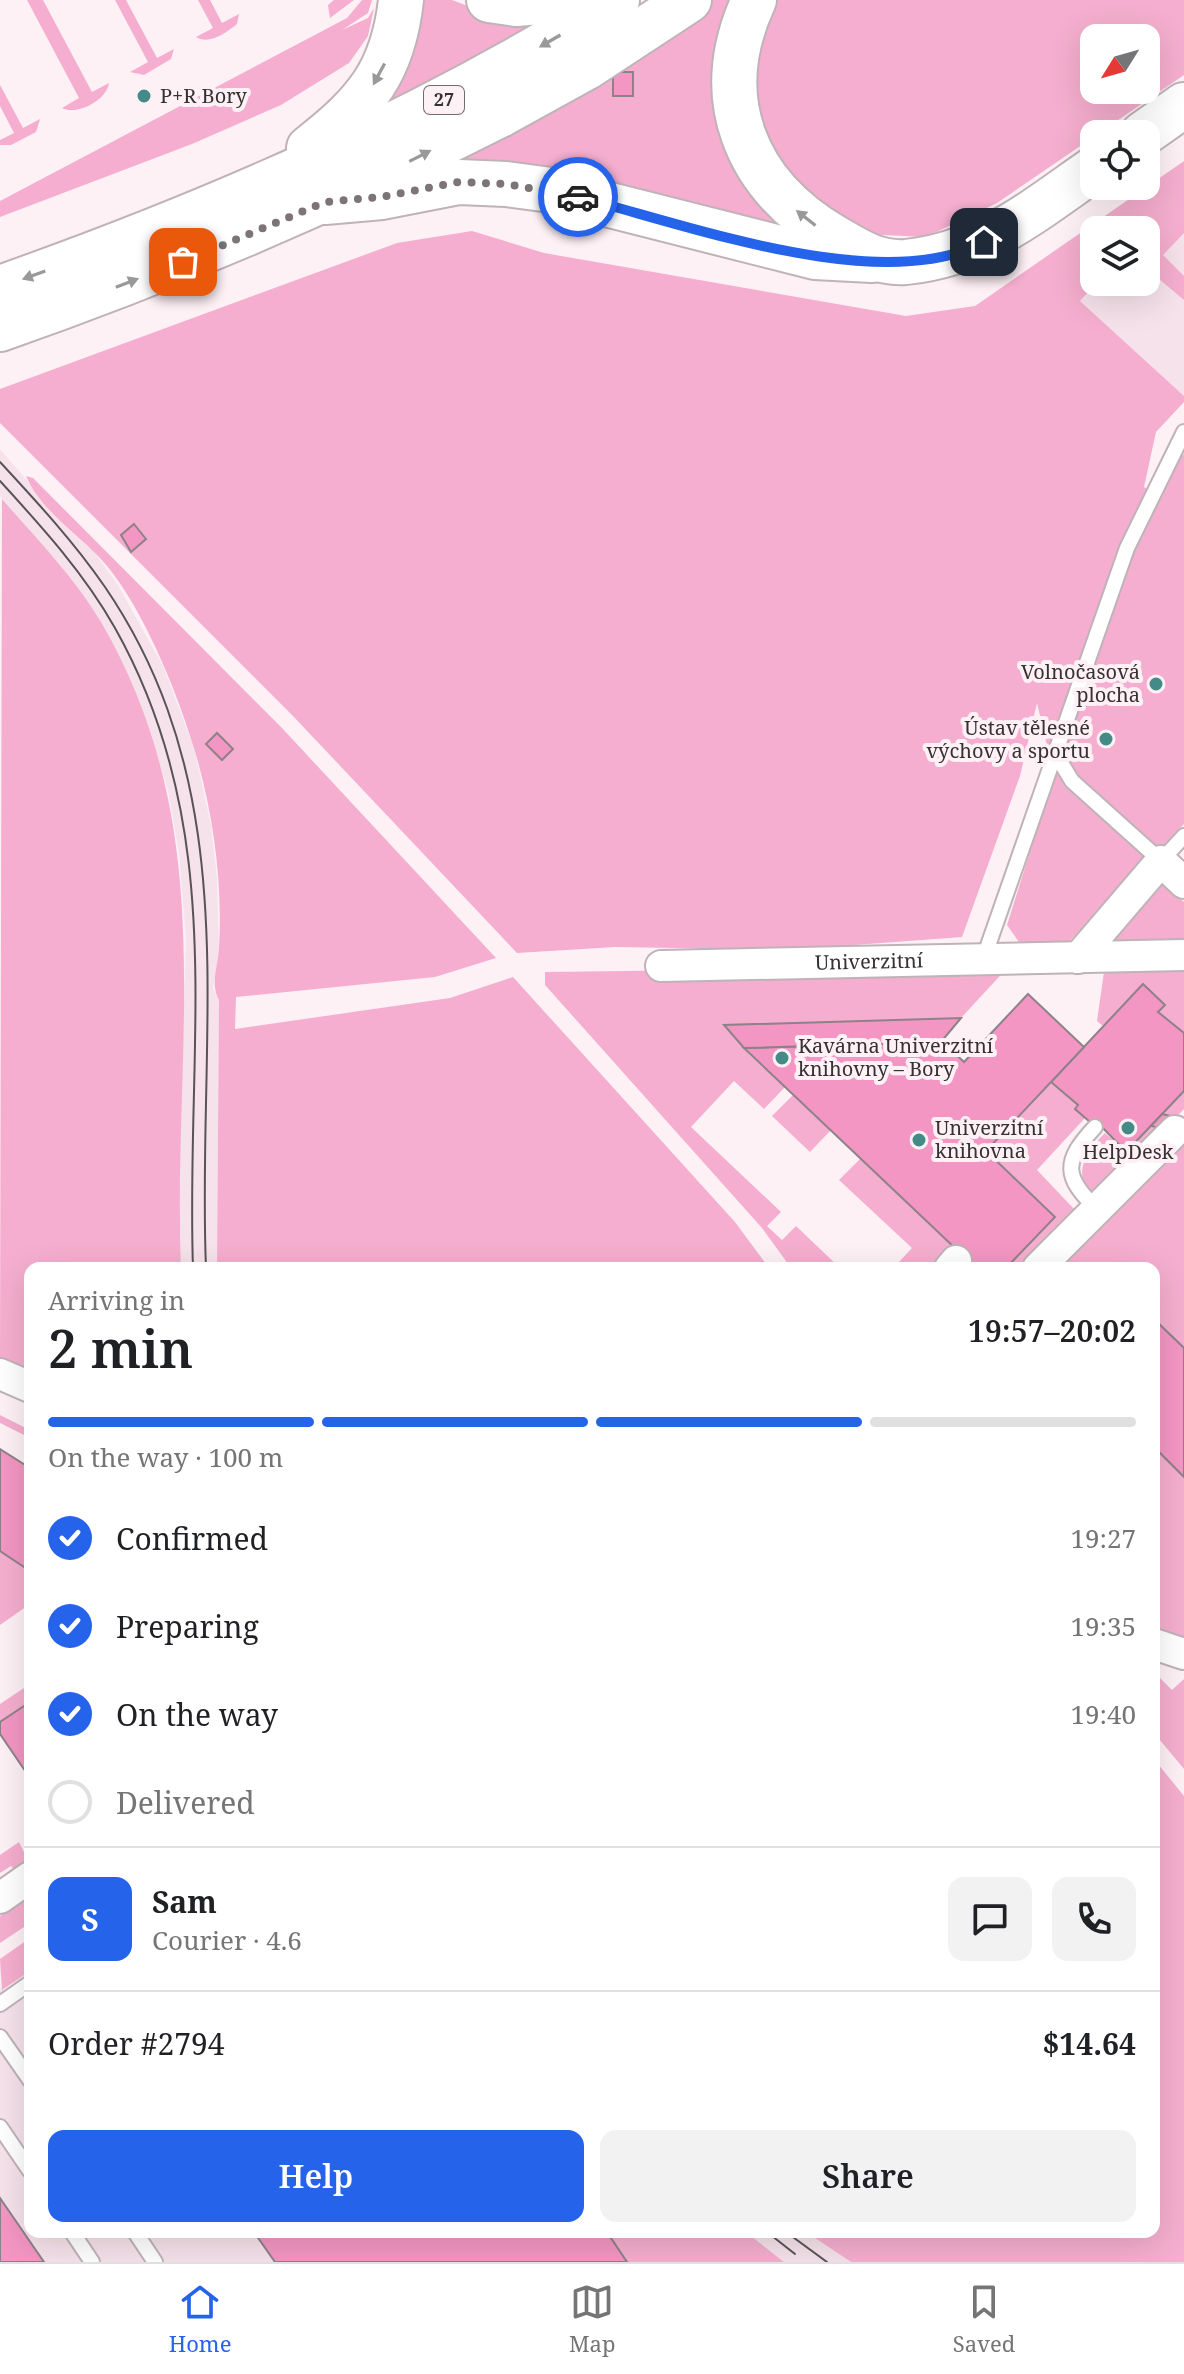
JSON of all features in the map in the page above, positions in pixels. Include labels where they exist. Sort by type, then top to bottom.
[{"type":"main road","points":[[263,185],[360,106],[382,72],[398,26],[401,0]]},
{"type":"main road","points":[[489,0],[516,4],[564,0]]},
{"type":"main road","name":"27","points":[[0,288],[263,185],[477,83],[617,0]]},
{"type":"main road","name":"27","points":[[0,329],[183,262],[325,202],[500,115],[587,67],[689,0]]},
{"type":"main road","points":[[754,0],[736,58],[733,98],[743,136],[760,173],[783,200],[809,223],[872,260]]},
{"type":"main road","points":[[1160,122],[1184,105]]},
{"type":"main road","points":[[325,202],[382,197],[459,182],[506,184],[551,190],[815,257],[904,262],[970,250],[1080,178]]},
{"type":"street","points":[[1078,958],[1161,861],[1184,883]]},
{"type":"street","name":"Univerzitní","points":[[661,966],[1184,955]]},
{"type":"street","points":[[1044,1262],[1175,1131]]},
{"type":"street","points":[[0,1374],[24,1384]]},
{"type":"street","points":[[1160,1646],[1184,1654]]},
{"type":"street","points":[[0,1898],[24,1881]]},
{"type":"lane","points":[[983,961],[1127,548],[1184,432]]},
{"type":"lane","points":[[1055,753],[1072,781],[1161,861],[1184,836]]},
{"type":"lane","points":[[1095,1127],[1077,1146],[1071,1171],[1079,1192],[1097,1209]]},
{"type":"lane","points":[[0,2004],[24,1987]]},
{"type":"lane","points":[[0,2037],[24,2071]]},
{"type":"lane","points":[[0,2127],[24,2162]]},
{"type":"lane","points":[[76,2238],[92,2262]]},
{"type":"lane","points":[[139,2238],[155,2262]]},
{"type":"shaded area","points":[[27,0],[43,0],[92,92],[109,83],[103,95],[90,105],[75,110],[62,108],[79,98]]},
{"type":"shaded area","points":[[115,0],[126,0],[157,58],[174,49],[171,59],[144,75],[130,72],[148,62]]},
{"type":"shaded area","points":[[198,0],[210,0],[222,23],[239,14],[237,24],[212,39],[196,37],[213,28]]},
{"type":"shaded area","points":[[334,0],[354,0],[330,18],[328,5]]},
{"type":"shaded area","points":[[362,0],[372,0],[368,13],[342,30],[368,18],[374,8],[368,36],[349,63],[281,105],[192,144],[0,217],[0,201],[347,18]]},
{"type":"shaded area","points":[[415,0],[452,0],[489,14],[566,13],[369,116]]},
{"type":"shaded area","points":[[711,0],[739,0],[717,41],[714,93],[732,163],[764,207],[814,243],[417,177]]},
{"type":"shaded area","points":[[766,0],[1184,0],[1184,75],[1160,91],[1160,24],[1080,24],[1080,104],[1142,104],[1118,120],[1080,120],[1080,146],[997,203],[926,237],[862,234],[814,212],[764,156],[750,46]]},
{"type":"shaded area","points":[[0,85],[23,128],[40,119],[36,132],[11,145],[0,145],[0,140],[14,133],[0,106]]},
{"type":"shaded area","points":[[1184,161],[1184,233],[1163,255],[1184,276],[1184,300],[1160,280],[1160,216],[1105,216],[1128,200],[1160,200],[1160,178]]},
{"type":"shaded area","points":[[1184,184],[1184,396],[1080,301],[1084,296],[1160,296],[1160,216],[1158,216]]},
{"type":"shaded area","points":[[472,231],[544,253],[906,316],[975,306],[1080,233],[1080,296],[1084,296],[1080,301],[1184,396],[1184,402],[1156,432],[1144,487],[1161,496],[1175,463],[1184,454],[1184,824],[1163,847],[1160,845],[1068,943],[1021,945],[1007,925],[1054,775],[1037,703],[1020,776],[962,937],[787,950],[615,947],[517,953],[293,716],[0,423],[0,389],[397,243]]},
{"type":"shaded area","points":[[0,449],[73,534],[95,553],[118,585],[163,666],[194,748],[211,825],[217,878],[219,951],[213,989],[219,1000],[217,1262],[181,1262],[179,1175],[186,939],[179,853],[168,790],[139,700],[100,622],[60,565],[0,496]]},
{"type":"shaded area","points":[[26,476],[33,478],[281,727],[496,958],[435,977],[236,997],[235,1029],[450,998],[513,977],[735,1222],[765,1262],[217,1262],[219,1000],[215,981],[220,923],[215,847],[201,772],[187,725],[156,647],[129,597],[99,557],[59,520],[32,488]]},
{"type":"shaded area","points":[[2,499],[90,605],[139,701],[164,779],[178,859],[184,1019],[181,1262],[24,1262],[24,1370],[0,1360]]},
{"type":"shaded area","points":[[1164,882],[1184,902],[1184,947],[1102,951]]},
{"type":"shaded area","points":[[1184,964],[1184,1033],[1158,1012],[1164,1005],[1103,1026],[1097,1021],[1105,965]]},
{"type":"shaded area","points":[[1009,966],[961,1018],[724,1025],[785,1087],[764,1109],[734,1081],[691,1127],[781,1212],[767,1226],[782,1240],[796,1226],[834,1262],[787,1262],[762,1228],[545,985],[545,972]]},
{"type":"shaded area","points":[[1051,1082],[1078,1105],[1076,1109],[1085,1118],[1037,1170],[1075,1210],[1033,1262],[1012,1262],[1055,1217],[986,1151]]},
{"type":"shaded area","points":[[1184,1091],[1184,1109],[1101,1194],[1091,1193],[1082,1177],[1082,1169],[1088,1153],[1099,1139],[1105,1133],[1126,1152]]},
{"type":"shaded area","points":[[793,1095],[831,1130],[810,1152],[772,1116]]},
{"type":"shaded area","points":[[1184,1133],[1184,1348],[1160,1325],[1160,1262],[1058,1262]]},
{"type":"shaded area","points":[[861,1158],[956,1249],[943,1262],[899,1262],[912,1248],[839,1180]]},
{"type":"shaded area","points":[[0,1415],[24,1427],[24,1435],[0,1423]]},
{"type":"shaded area","points":[[1160,1453],[1184,1477],[1184,1644],[1160,1636]]},
{"type":"shaded area","points":[[0,1551],[24,1567],[24,1608],[0,1625]]},
{"type":"shaded area","points":[[1160,1678],[1172,1690],[1184,1679],[1184,1769],[1160,1740]]},
{"type":"shaded area","points":[[24,1688],[24,1706],[0,1722],[0,1704]]},
{"type":"shaded area","points":[[1160,1766],[1184,1796],[1184,2262],[851,2262],[815,2238],[1160,2238]]},
{"type":"shaded area","points":[[19,1842],[24,1852],[24,1868],[16,1873],[11,1866],[0,1873],[0,1855]]},
{"type":"shaded area","points":[[24,1900],[24,1927],[0,1943],[0,1916]]},
{"type":"shaded area","points":[[24,1942],[24,1975],[2,1990],[0,1959]]},
{"type":"shaded area","points":[[24,1975],[24,2238],[611,2238],[627,2262],[0,2262],[0,1987],[3,1990]]},
{"type":"shaded area","points":[[611,2238],[754,2238],[784,2262],[627,2262]]},
{"type":"shaded area","points":[[754,2238],[815,2238],[851,2262],[784,2262]]},
{"type":"building","points":[[613,72],[633,72],[633,96],[613,96]]},
{"type":"building","points":[[134,524],[146,539],[131,552],[121,535]]},
{"type":"building","points":[[217,733],[233,749],[222,760],[206,744]]},
{"type":"building","points":[[1143,984],[1165,1005],[1158,1012],[1184,1033],[1184,1091],[1126,1152],[1101,1126],[1098,1129],[1075,1109],[1078,1105],[1051,1082]]},
{"type":"building","name":"Univerzitní knihovna","points":[[1028,994],[1084,1047],[986,1151],[1055,1217],[1012,1262],[970,1262],[744,1048],[949,1042],[946,1045],[964,1062]]},
{"type":"building","points":[[961,1018],[941,1042],[744,1048],[724,1025]]},
{"type":"building","points":[[1162,1114],[1184,1119],[1184,1133],[1151,1126]]},
{"type":"building","points":[[1160,1325],[1184,1348],[1184,1477],[1160,1453]]},
{"type":"building","points":[[0,1449],[24,1464],[24,1567],[0,1551]]},
{"type":"building","points":[[24,1706],[24,1769],[0,1734],[0,1722]]},
{"type":"building","points":[[0,2198],[24,2233],[24,2238],[28,2238],[44,2262],[0,2262]]},
{"type":"building","points":[[258,2238],[611,2238],[627,2262],[275,2262]]},
{"type":"tram line","points":[[0,462],[68,538],[105,587],[150,667],[180,749],[198,833],[206,918],[206,1262]]},
{"type":"tram line","points":[[0,481],[76,569],[115,628],[151,705],[175,783],[189,862],[194,941],[193,1262]]},
{"type":"tram line","points":[[775,2238],[795,2254]]},
{"type":"tram line","points":[[794,2238],[827,2262]]},
{"type":"way so far","points":[[183,262],[325,202],[382,197],[459,182],[506,184],[578,197]]},
{"type":"place","name":"P+R Bory","points":[[144,96]]},
{"type":"place","name":"Volnočasová plocha","points":[[1156,684]]},
{"type":"place","name":"Ústav tělesné výchovy a sportu","points":[[1106,739]]},
{"type":"place","name":"Kavárna Univerzitní knihovny – Bory","points":[[782,1058]]},
{"type":"place","name":"HelpDesk","points":[[1128,1128]]},
{"type":"place","name":"Univerzitní knihovna","points":[[919,1140]]},
{"type":"route","points":[[578,197],[815,257],[904,262],[970,250],[984,242]]}]
